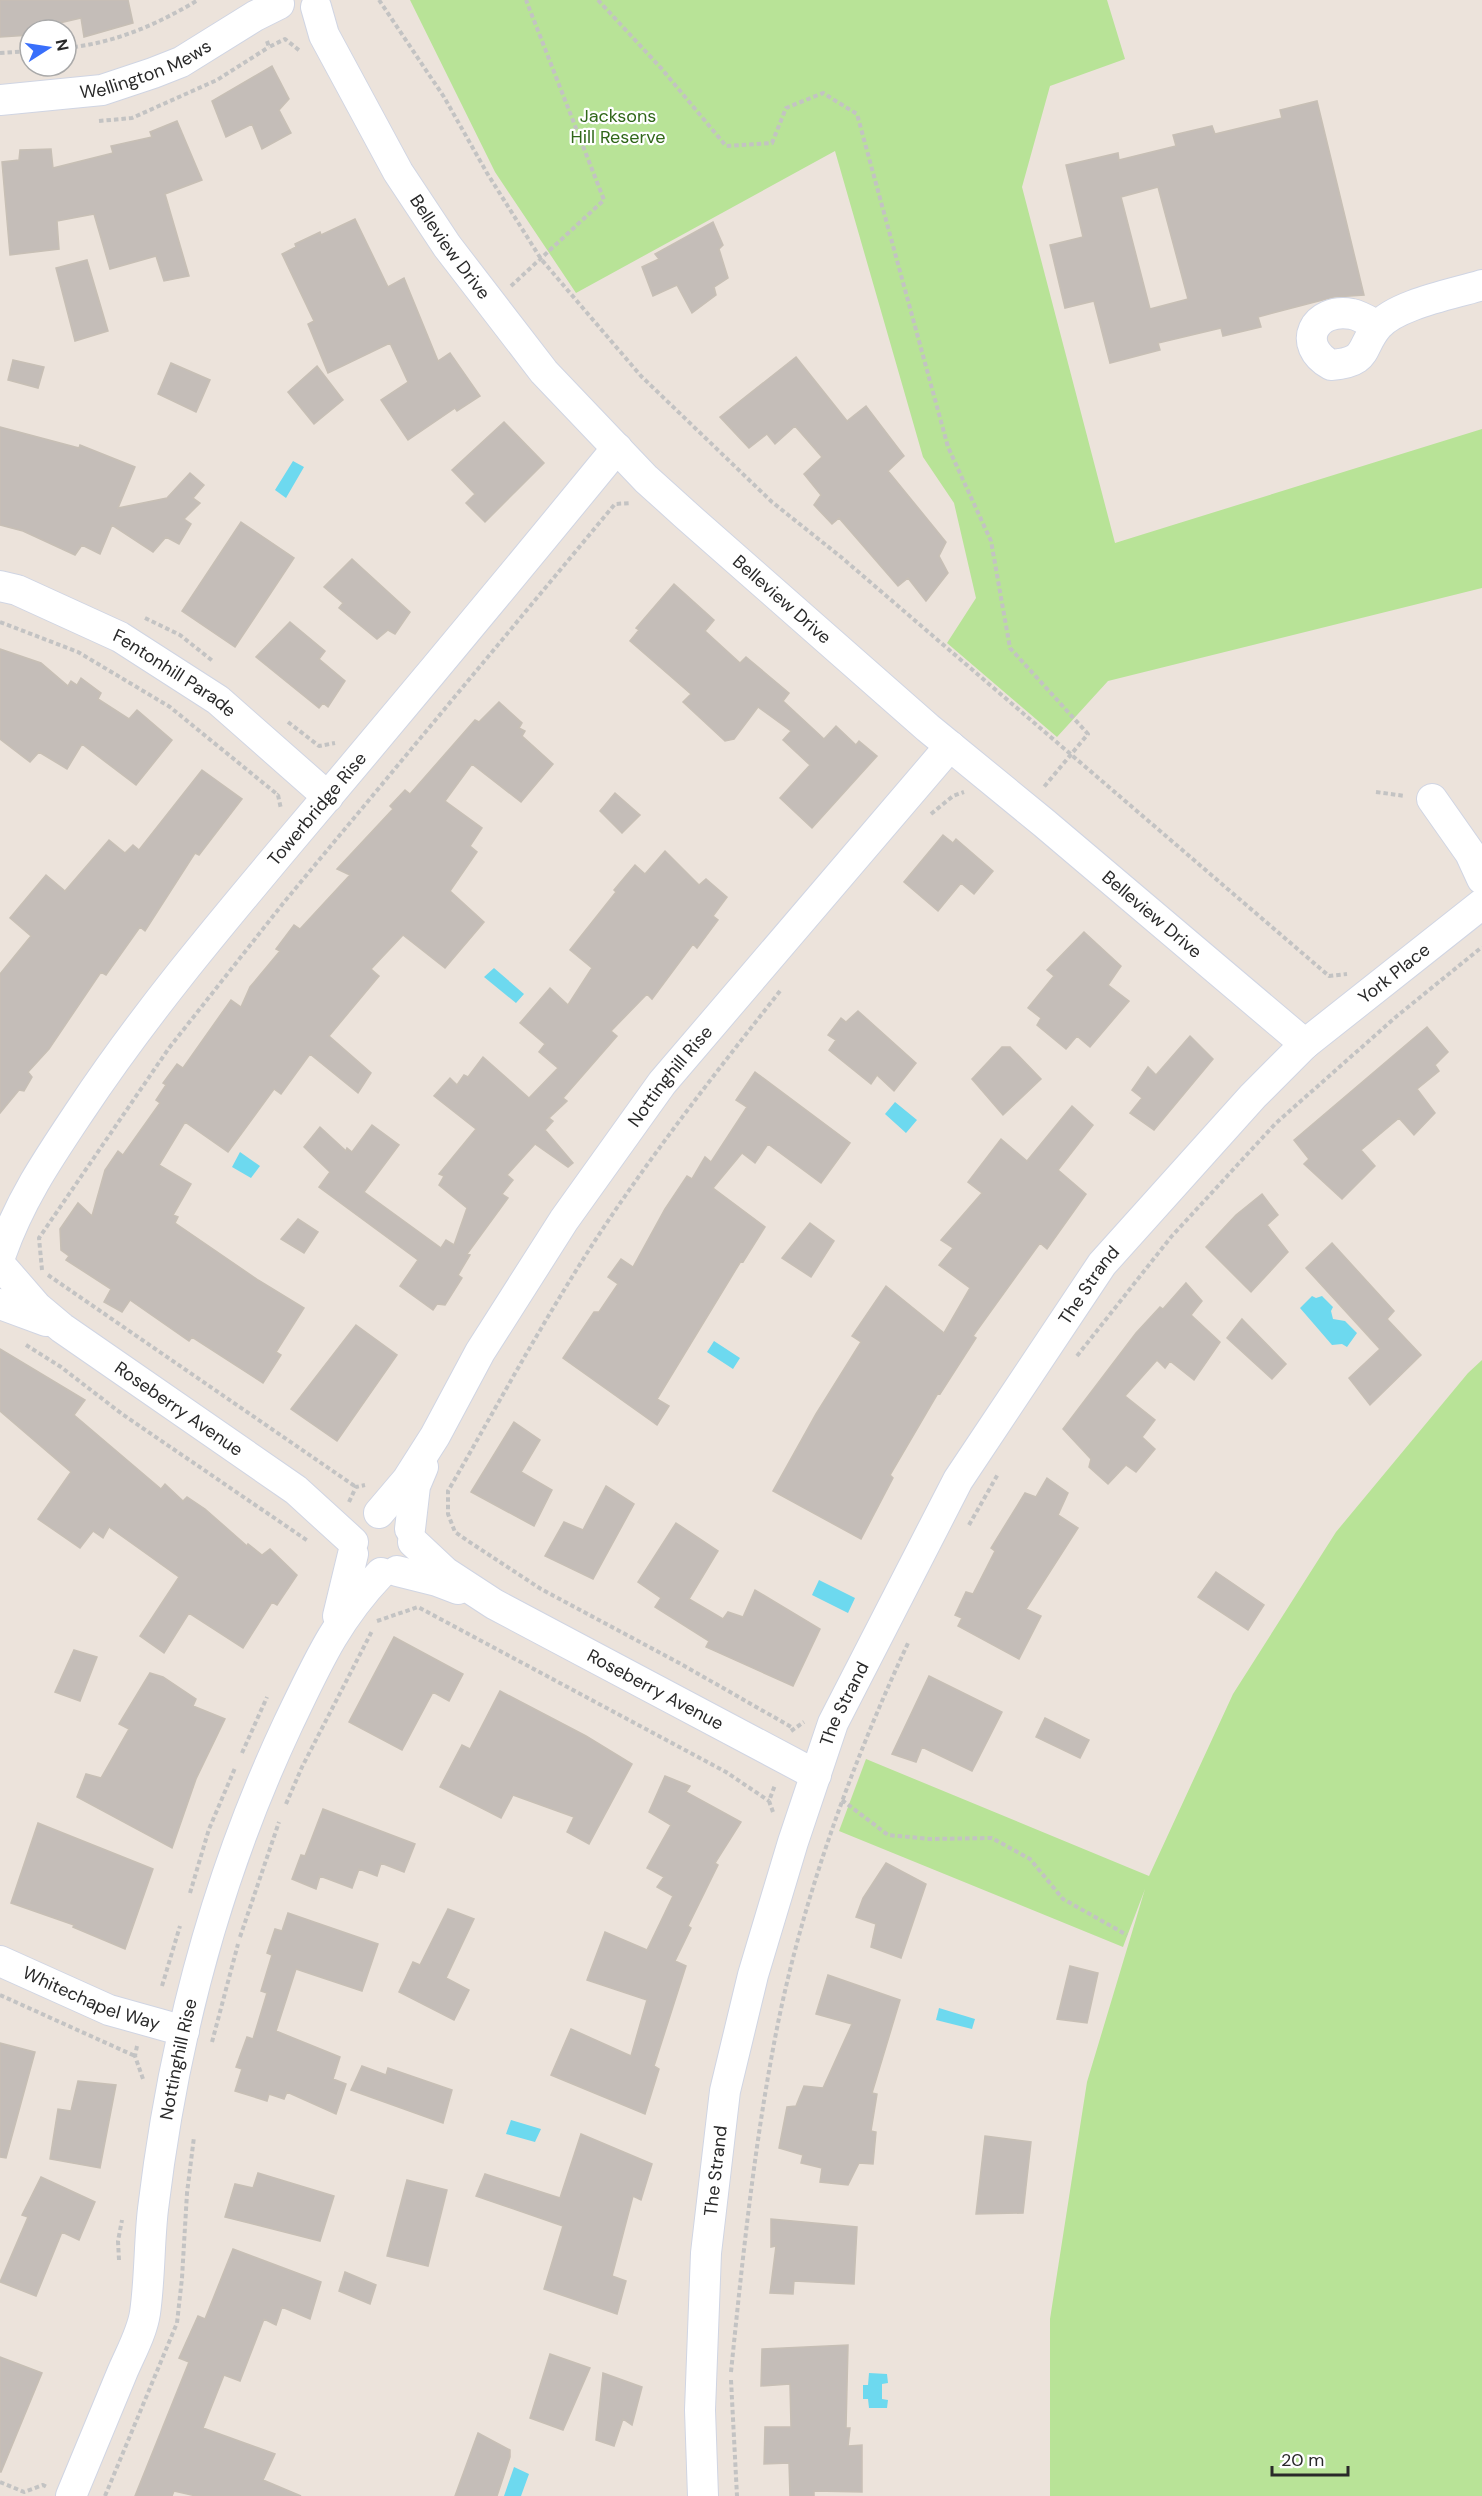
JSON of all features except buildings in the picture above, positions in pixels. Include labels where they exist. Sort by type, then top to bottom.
[{"type":"street","name":"Belleview Drive","points":[[297,6],[345,75],[398,172],[447,246],[544,372],[617,448],[679,508],[950,746],[1305,1044]]},
{"type":"street","name":"Wellington Mews","points":[[0,100],[102,90],[181,62],[255,16],[297,6]]},
{"type":"street","points":[[1378,326],[1401,311],[1482,285]]},
{"type":"street","name":"Towerbridge Rise","points":[[0,1219],[32,1182],[114,1060],[183,969],[617,448]]},
{"type":"street","name":"Fentonhill Parade","points":[[0,586],[17,590],[120,637],[218,700],[328,796]]},
{"type":"street","name":"Nottinghill Rise","points":[[333,1633],[363,1531],[407,1480],[435,1436],[480,1352],[564,1220],[662,1083],[950,746]]},
{"type":"street","points":[[1421,801],[1470,853],[1482,879]]},
{"type":"street","name":"York Place","points":[[1305,1044],[1482,904]]},
{"type":"street","name":"The Strand","points":[[702,2496],[700,2410],[706,2253],[725,2091],[753,1975],[834,1722],[958,1480],[1102,1264],[1253,1096],[1305,1044]]},
{"type":"street","name":"Towerbridge Rise","points":[[1,1266],[12,1222],[32,1182]]},
{"type":"street","name":"Roseberry Avenue","points":[[1,1266],[37,1307],[62,1328],[296,1490],[363,1531]]},
{"type":"street","name":"Roseberry Avenue","points":[[0,1304],[62,1328]]},
{"type":"street","name":"Nottinghill Rise","points":[[412,1536],[415,1486],[435,1436]]},
{"type":"street","points":[[388,1513],[402,1519],[412,1536],[410,1556],[389,1572],[374,1573],[364,1568],[363,1531],[388,1513]]},
{"type":"street","name":"Roseberry Avenue","points":[[412,1536],[445,1572],[494,1604],[816,1775]]},
{"type":"street","name":"Nottinghill Rise","points":[[61,2492],[145,2314],[153,2210],[165,2128],[184,2031],[207,1935],[234,1852],[275,1753],[333,1633],[350,1608],[389,1572]]},
{"type":"street","name":"Roseberry Avenue","points":[[389,1572],[437,1581],[494,1604]]},
{"type":"street","name":"Whitechapel Way","points":[[0,1961],[109,2010],[184,2031]]},
{"type":"path","points":[[78,47],[94,45],[143,30],[198,0]]},
{"type":"path","points":[[379,0],[444,97],[487,173],[541,259],[641,376],[772,502],[841,557],[1329,976],[1351,974]]},
{"type":"path","points":[[492,304],[604,200],[526,0]]},
{"type":"path","points":[[598,0],[661,68],[726,146],[772,143],[786,108],[823,93],[857,114],[948,447],[991,541],[1010,648],[1088,734],[1026,808]]},
{"type":"path","points":[[0,54],[18,52]]},
{"type":"path","points":[[356,1487],[42,1271],[39,1238],[169,1048],[285,901],[615,504],[634,503]]},
{"type":"path","points":[[141,616],[180,635],[221,668]]},
{"type":"path","points":[[0,622],[78,652],[170,707],[278,795],[319,746],[333,744],[342,738]]},
{"type":"path","points":[[286,720],[319,746]]},
{"type":"path","points":[[923,820],[953,796],[965,791]]},
{"type":"path","points":[[1376,792],[1404,794],[1421,801]]},
{"type":"path","points":[[1071,1363],[1171,1237],[1276,1124],[1397,1016],[1482,947]]},
{"type":"path","points":[[786,984],[693,1100],[598,1236],[531,1344],[448,1491],[448,1514],[455,1532],[541,1589],[793,1728]]},
{"type":"path","points":[[23,1343],[61,1367],[122,1414],[311,1543]]},
{"type":"path","points":[[965,1532],[1004,1465]]},
{"type":"path","points":[[211,2046],[239,1939],[282,1814],[302,1767],[377,1621],[418,1607],[726,1772],[769,1801]]},
{"type":"path","points":[[737,2496],[731,2377],[746,2220],[775,2036],[804,1914],[884,1695],[913,1633]]},
{"type":"path","points":[[776,1754],[793,1728],[809,1719]]},
{"type":"path","points":[[816,1775],[843,1802],[888,1835],[930,1839],[992,1838],[1030,1859],[1063,1899],[1127,1935]]},
{"type":"path","points":[[0,1995],[135,2056]]},
{"type":"path","points":[[142,2088],[143,2076],[135,2056],[143,2019]]},
{"type":"path","points":[[105,2496],[177,2323],[187,2193],[195,2125]]},
{"type":"path","points":[[120,2264],[118,2241],[122,2217]]},
{"type":"path","points":[[43,2485],[48,2475]]},
{"type":"path","points":[[0,2482],[24,2492],[43,2485],[61,2492]]},
{"type":"green space","name":"Jacksons Hill Reserve","points":[[410,0],[1107,0],[1125,59],[1050,86],[1022,187],[1115,543],[1482,429],[1482,588],[1108,681],[1057,737],[947,643],[976,598],[954,503],[923,457],[835,151],[576,293],[495,172]]},
{"type":"green space","points":[[1482,1360],[1482,2496],[1050,2496],[1050,2319],[1087,2082],[1145,1889],[1123,1947],[839,1831],[866,1759],[1149,1876],[1233,1694],[1336,1532],[1468,1373]]},
{"type":"water","points":[[293,461],[304,467],[286,498],[275,490]]},
{"type":"water","points":[[494,968],[524,994],[516,1003],[484,977]]},
{"type":"water","points":[[895,1102],[917,1120],[906,1133],[885,1114]]},
{"type":"water","points":[[240,1152],[260,1166],[251,1178],[232,1167]]},
{"type":"water","points":[[1312,1296],[1316,1298],[1322,1296],[1333,1307],[1331,1311],[1333,1319],[1345,1321],[1357,1333],[1347,1347],[1342,1344],[1332,1345],[1300,1308]]},
{"type":"water","points":[[714,1341],[740,1358],[733,1369],[707,1352]]},
{"type":"water","points":[[819,1580],[855,1598],[848,1613],[812,1595]]},
{"type":"water","points":[[939,2008],[975,2019],[972,2029],[936,2020]]},
{"type":"water","points":[[511,2120],[541,2129],[535,2142],[506,2134]]},
{"type":"water","points":[[869,2373],[887,2374],[888,2383],[882,2384],[882,2399],[888,2400],[887,2408],[869,2408],[868,2399],[863,2399],[863,2385],[868,2385]]},
{"type":"water","points":[[514,2467],[529,2474],[521,2496],[504,2496]]}]
